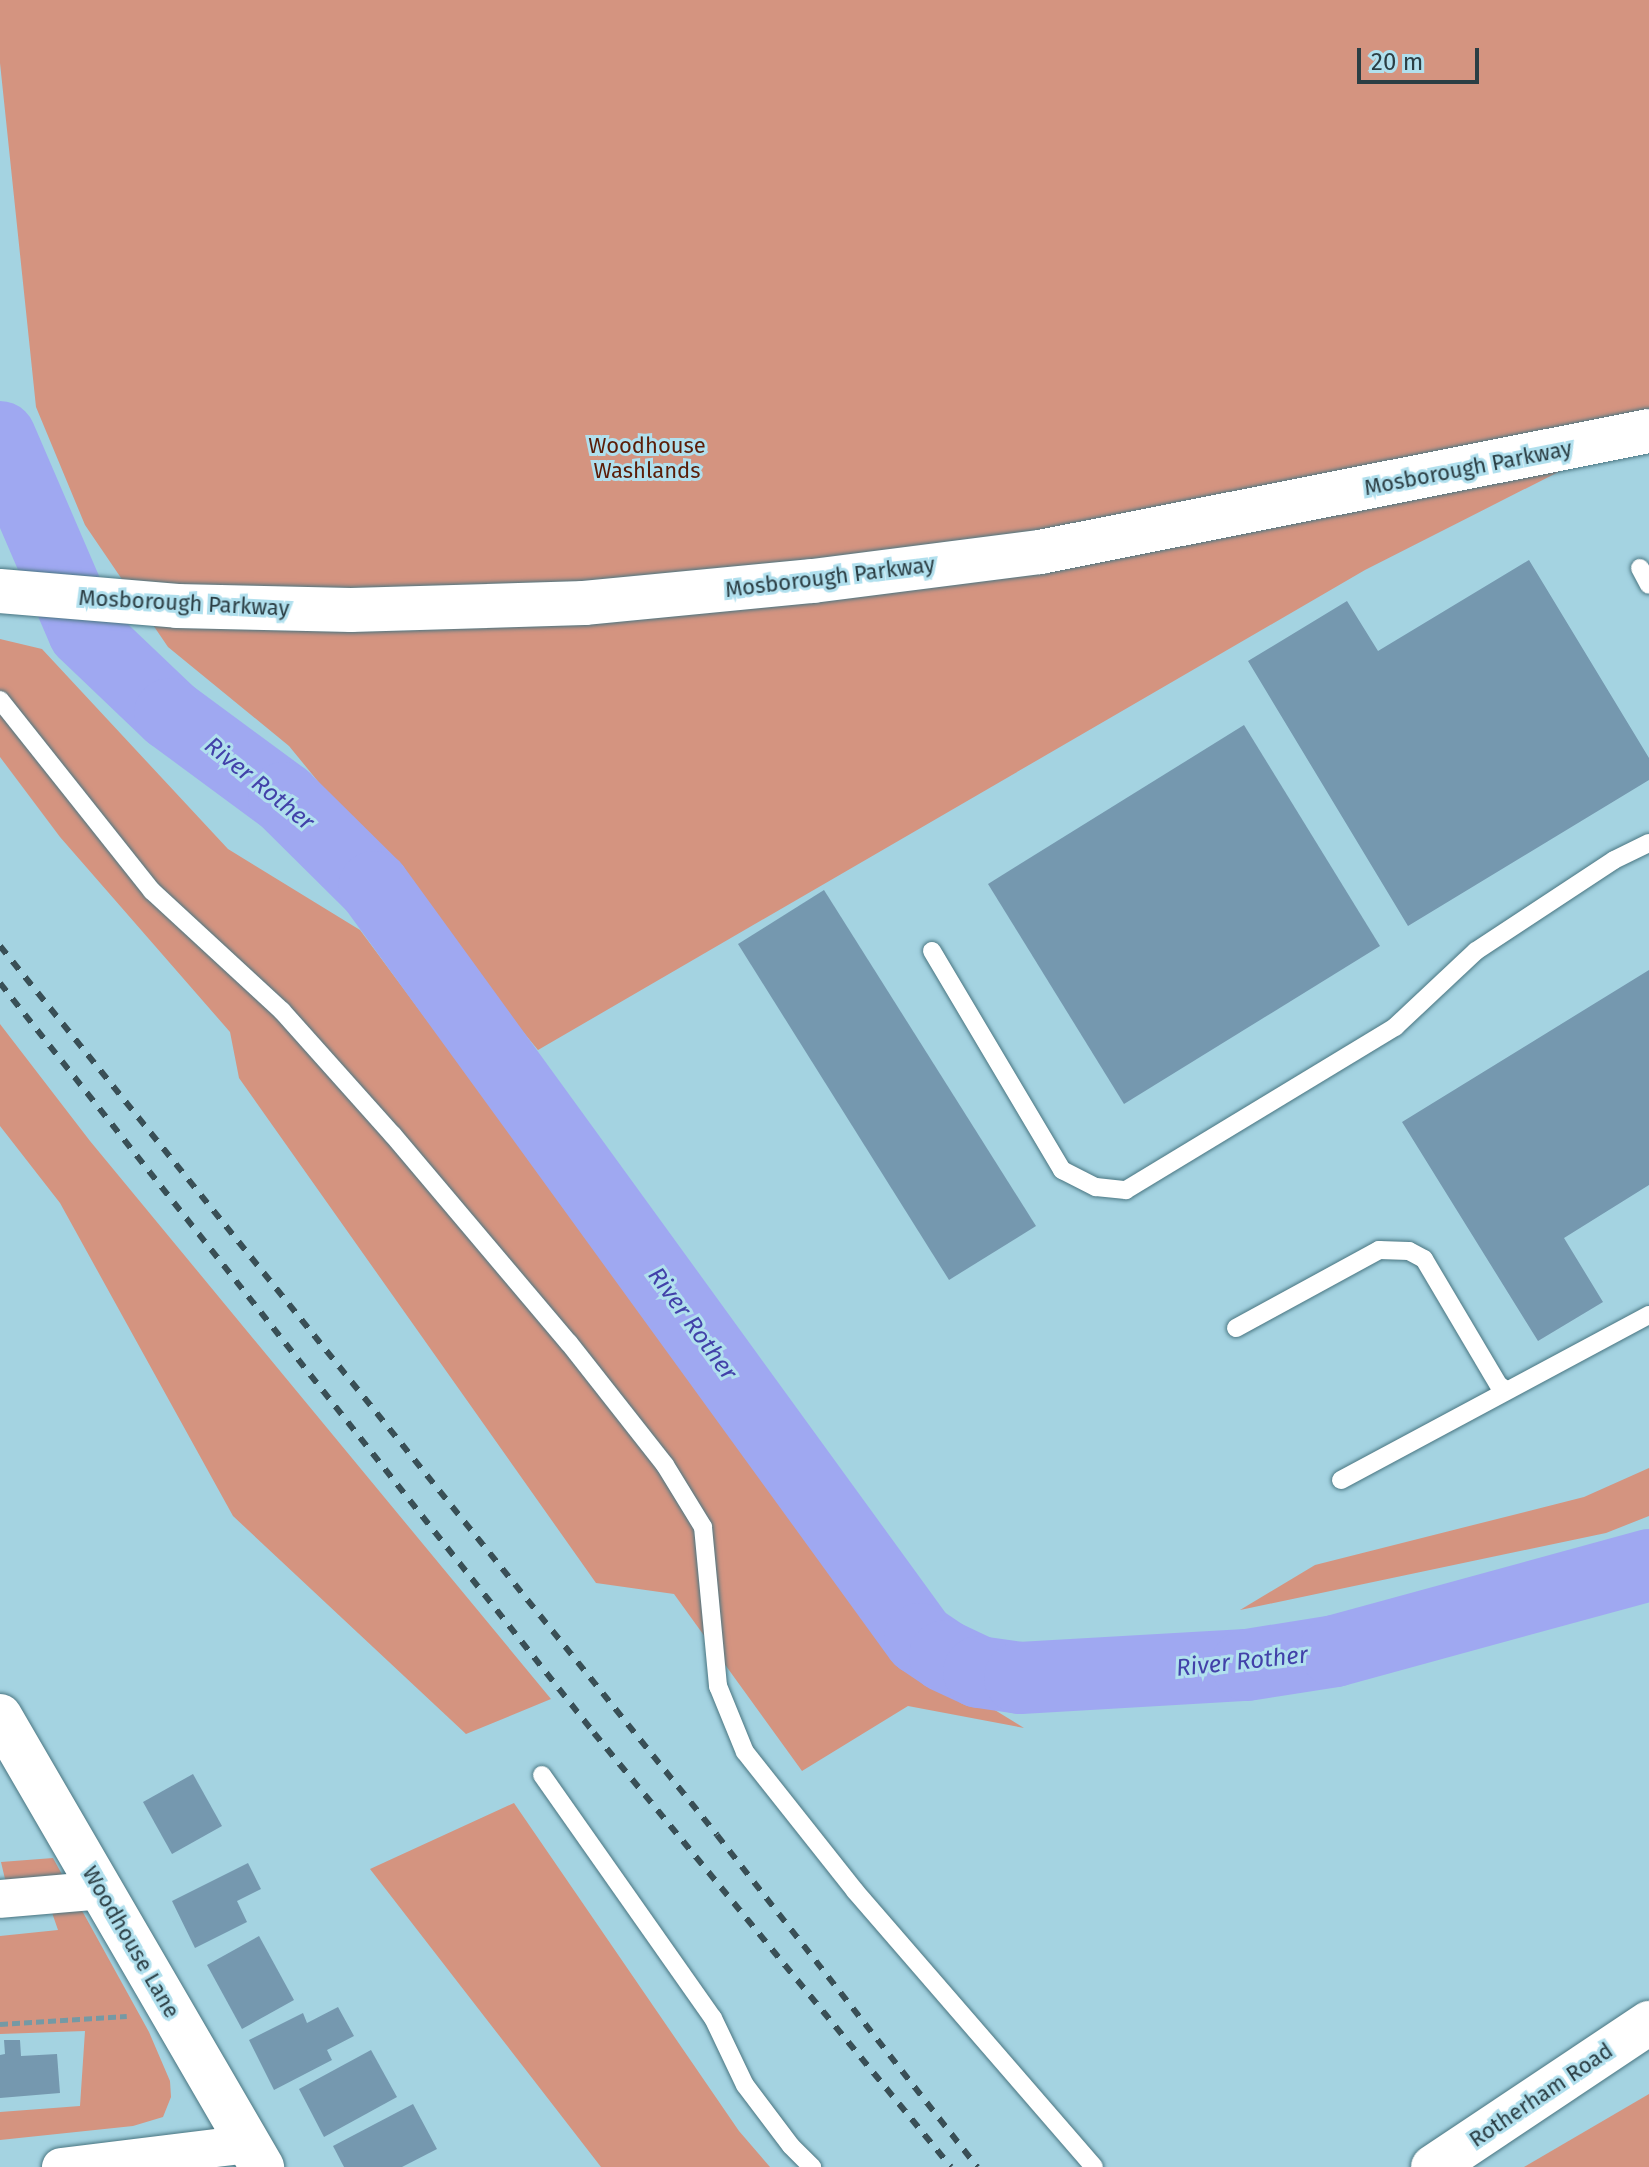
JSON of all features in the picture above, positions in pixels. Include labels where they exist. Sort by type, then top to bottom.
[{"type":"main road","name":"Mosborough Parkway","points":[[0,591],[177,606],[351,610],[584,603],[783,584],[1040,552],[1649,431]]},
{"type":"main road","name":"Woodhouse Lane","points":[[0,1716],[255,2156]]},
{"type":"main road","name":"Rotherham Road","points":[[1433,2167],[1649,2023]]},
{"type":"street","points":[[0,1899],[102,1890]]},
{"type":"street","points":[[61,2167],[255,2156]]},
{"type":"lane","points":[[1640,568],[1649,585]]},
{"type":"lane","points":[[0,700],[152,891],[282,1011],[393,1135],[569,1343],[665,1465],[703,1527],[718,1686],[745,1752],[855,1891],[1094,2167]]},
{"type":"lane","points":[[932,951],[1062,1170],[1096,1187],[1126,1190],[1395,1027],[1476,951],[1614,860],[1649,843]]},
{"type":"lane","points":[[1236,1328],[1379,1250],[1409,1251],[1424,1259],[1502,1389]]},
{"type":"lane","points":[[1341,1480],[1502,1389],[1649,1315]]},
{"type":"lane","points":[[542,1775],[713,2018],[745,2085],[791,2146],[812,2167]]},
{"type":"path","points":[[0,2024],[173,2014]]},
{"type":"green space","name":"Woodhouse Washlands","points":[[0,0],[1649,0],[1649,426],[1365,570],[538,1050],[289,746],[168,647],[85,525],[36,407],[0,63]]},
{"type":"green space","points":[[0,639],[42,649],[228,849],[360,930],[892,1647],[1024,1728],[908,1706],[802,1771],[674,1594],[596,1583],[239,1078],[230,1032],[60,837],[0,757]]},
{"type":"green space","points":[[0,1024],[90,1141],[551,1699],[466,1734],[233,1516],[60,1203],[0,1126]]},
{"type":"green space","points":[[1649,1468],[1649,1516],[1606,1533],[1240,1610],[1315,1565],[1584,1497]]},
{"type":"green space","points":[[514,1803],[739,2131],[770,2167],[601,2167],[370,1869]]},
{"type":"green space","points":[[53,1858],[149,2032],[170,2081],[171,2097],[163,2117],[133,2126],[0,2140],[0,2112],[80,2106],[85,2031],[0,2034],[0,1936],[58,1930],[49,1904],[12,1909],[1,1862]]},
{"type":"green space","points":[[1649,2094],[1649,2167],[1524,2167]]},
{"type":"building","points":[[1529,560],[1649,758],[1649,780],[1408,926],[1248,661],[1347,601],[1378,651]]},
{"type":"building","points":[[1244,725],[1380,946],[1124,1104],[988,884]]},
{"type":"building","points":[[824,890],[1036,1226],[949,1280],[738,944]]},
{"type":"building","points":[[1649,970],[1649,1185],[1564,1238],[1603,1302],[1538,1341],[1402,1122]]},
{"type":"building","points":[[193,1774],[222,1826],[172,1854],[143,1802]]},
{"type":"building","points":[[248,1863],[261,1889],[237,1901],[247,1922],[195,1948],[172,1901]]},
{"type":"building","points":[[259,1936],[294,2000],[242,2029],[207,1965]]},
{"type":"building","points":[[338,2007],[354,2036],[327,2050],[332,2060],[274,2090],[249,2040],[303,2013],[307,2023]]},
{"type":"building","points":[[4,2040],[20,2040],[21,2056],[57,2054],[60,2093],[0,2098],[0,2055],[5,2054]]},
{"type":"building","points":[[371,2050],[397,2097],[324,2137],[299,2089]]},
{"type":"building","points":[[413,2104],[437,2149],[402,2167],[344,2167],[333,2146]]},
{"type":"waterway","name":"River Rother","points":[[0,437],[84,632],[170,714],[284,798],[374,887],[920,1639],[945,1656],[979,1672],[1020,1678],[1247,1665],[1335,1651],[1649,1565]]},
{"type":"railway","points":[[0,946],[717,1835],[977,2167]]},
{"type":"railway","points":[[0,983],[594,1733],[951,2167]]}]
